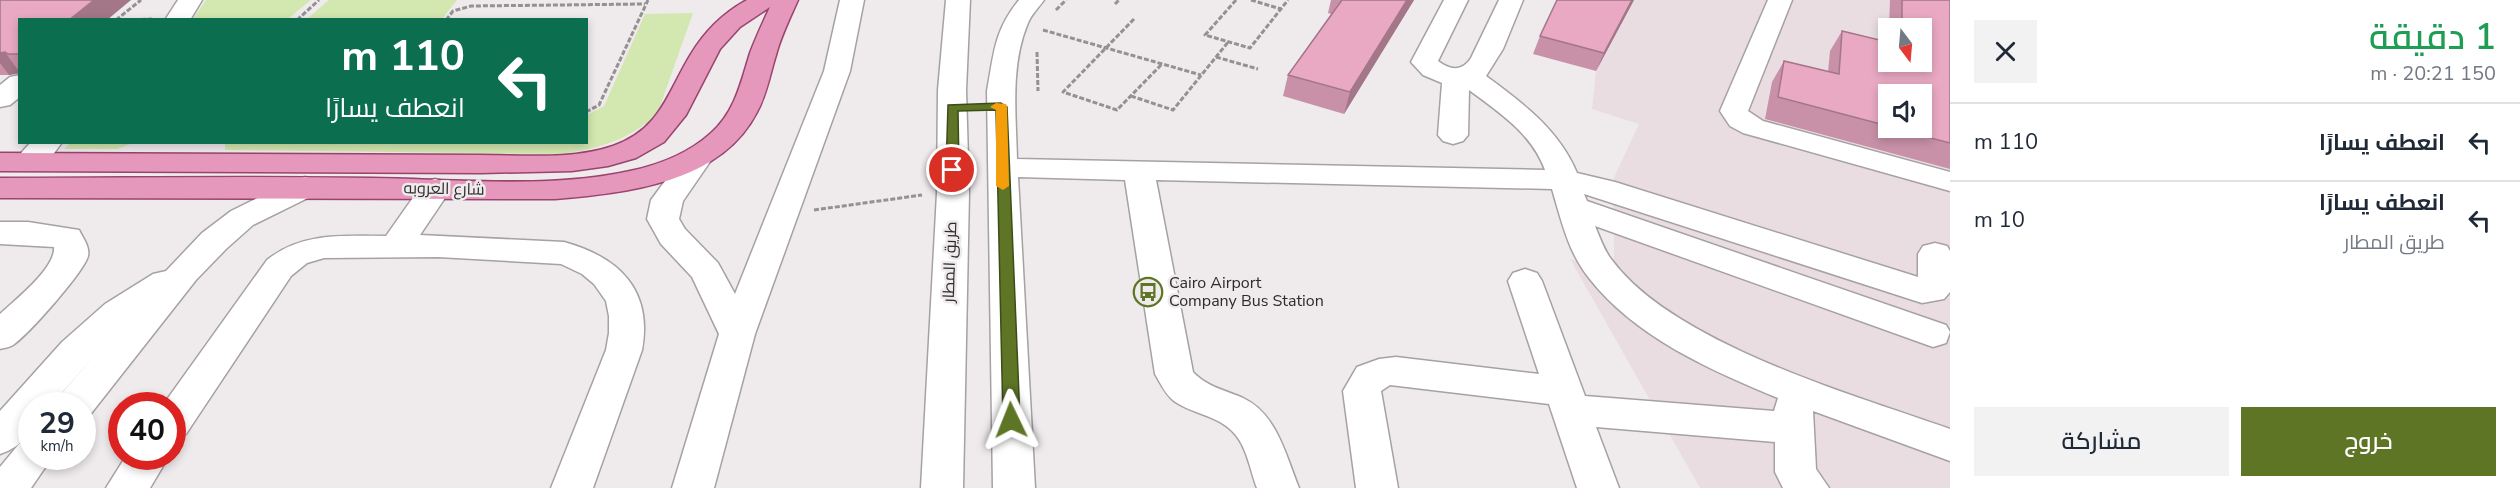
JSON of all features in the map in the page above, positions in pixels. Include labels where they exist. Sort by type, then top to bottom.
[{"type":"main road","name":"شارع العروبه","points":[[25,155],[540,164],[575,163],[614,155],[641,145],[659,134],[671,119],[705,53],[719,33],[736,17],[766,0]]},
{"type":"main road","name":"شارع العروبه","points":[[0,188],[305,187],[537,190],[581,188],[631,180],[666,170],[699,156],[720,141],[738,123],[749,103],[774,22],[786,0]]},
{"type":"street","points":[[169,18],[190,0]]},
{"type":"street","points":[[693,488],[737,334],[837,71],[852,0]]},
{"type":"street","name":"طريق المطار","points":[[942,488],[953,192],[952,107],[958,0]]},
{"type":"street","points":[[1456,0],[1424,62],[1430,69],[1462,76],[1503,102],[1542,138],[1552,151],[1580,231],[1599,268],[1629,300],[1692,342],[1745,368],[1950,445]]},
{"type":"street","points":[[1453,135],[1462,76],[1481,64],[1511,0]]},
{"type":"street","points":[[1780,0],[1734,111],[1740,120],[1753,127],[1950,182]]},
{"type":"street","points":[[1014,488],[1001,107],[1003,71],[1016,20],[1044,12]]},
{"type":"street","points":[[0,99],[18,85]]},
{"type":"street","points":[[952,107],[1001,107]]},
{"type":"street","points":[[699,156],[667,200],[663,219],[673,236],[706,271],[737,334]]},
{"type":"street","points":[[1139,170],[1174,374],[1178,383],[1193,394],[1237,412],[1248,422],[1259,441],[1278,488]]},
{"type":"street","points":[[953,192],[1003,181],[1139,170],[1568,194],[1605,189],[1922,291],[1932,291],[1935,288],[1935,254]]},
{"type":"street","points":[[86,392],[183,272],[214,241],[242,218],[305,187]]},
{"type":"street","points":[[396,246],[435,189]]},
{"type":"street","points":[[1568,194],[1933,334]]},
{"type":"street","points":[[0,233],[28,233],[67,238],[71,247],[71,257],[62,271],[0,336]]},
{"type":"street","points":[[186,403],[285,261],[307,250],[324,247],[396,246],[564,253],[582,257],[598,266],[615,285],[625,304],[627,323],[625,348],[572,488]]},
{"type":"street","points":[[0,438],[101,325],[130,303],[183,272]]},
{"type":"street","points":[[1525,281],[1598,488]]},
{"type":"street","points":[[1377,488],[1362,391],[1371,376],[1386,371],[1567,400],[1794,428]]},
{"type":"street","points":[[1792,386],[1796,472],[1808,488]]},
{"type":"street","points":[[7,488],[22,470]]},
{"type":"street","points":[[127,488],[139,470]]},
{"type":"path","points":[[118,18],[141,0]]},
{"type":"path","points":[[299,18],[319,0]]},
{"type":"path","points":[[588,110],[599,105],[648,0]]},
{"type":"path","points":[[1040,40],[1044,12],[1066,0]]},
{"type":"path","points":[[1115,4],[1119,0]]},
{"type":"path","points":[[1236,0],[1205,34],[1250,48],[1288,0]]},
{"type":"path","points":[[1251,0],[1281,9]]},
{"type":"path","points":[[448,18],[453,11],[471,6],[645,4]]},
{"type":"path","points":[[1134,19],[1063,92],[1117,110],[1162,64]]},
{"type":"path","points":[[1043,30],[1201,75]]},
{"type":"path","points":[[1131,96],[1173,110],[1228,41]]},
{"type":"path","points":[[1037,49],[1035,66],[1038,91]]},
{"type":"path","points":[[1216,57],[1258,69]]},
{"type":"path","points":[[782,214],[953,192]]},
{"type":"shaded area","points":[[1634,0],[1950,0],[1950,488],[1700,488],[1570,259],[1614,272],[1611,184],[1639,124],[1592,109],[1596,71]]},
{"type":"green space","points":[[206,0],[311,0],[289,18],[194,18]]},
{"type":"green space","points":[[329,0],[457,0],[443,18],[308,18]]},
{"type":"green space","points":[[693,13],[658,112],[637,130],[612,142],[586,150],[558,154],[225,150],[225,144],[588,144],[588,114],[604,106],[645,14]]},
{"type":"green space","points":[[69,144],[130,144],[117,149],[64,149]]},
{"type":"building","points":[[0,0],[94,0],[72,18],[18,18],[18,54],[0,53]]},
{"type":"building","points":[[1342,0],[1407,0],[1350,92],[1288,75]]},
{"type":"building","points":[[1557,0],[1632,0],[1604,53],[1540,36]]},
{"type":"building","points":[[1902,0],[1950,0],[1950,143],[1931,138],[1932,84],[1878,84],[1878,123],[1778,97],[1784,61],[1839,74],[1842,31],[1878,40],[1878,72],[1932,72],[1932,18],[1902,18]]},
{"type":"slow traffic","points":[[996,107],[1001,107],[1003,186]]},
{"type":"place","name":"Cairo Airport Company Bus Station","points":[[1148,292]]},
{"type":"route","points":[[952,170],[952,107],[1001,107],[1011,420]]}]
